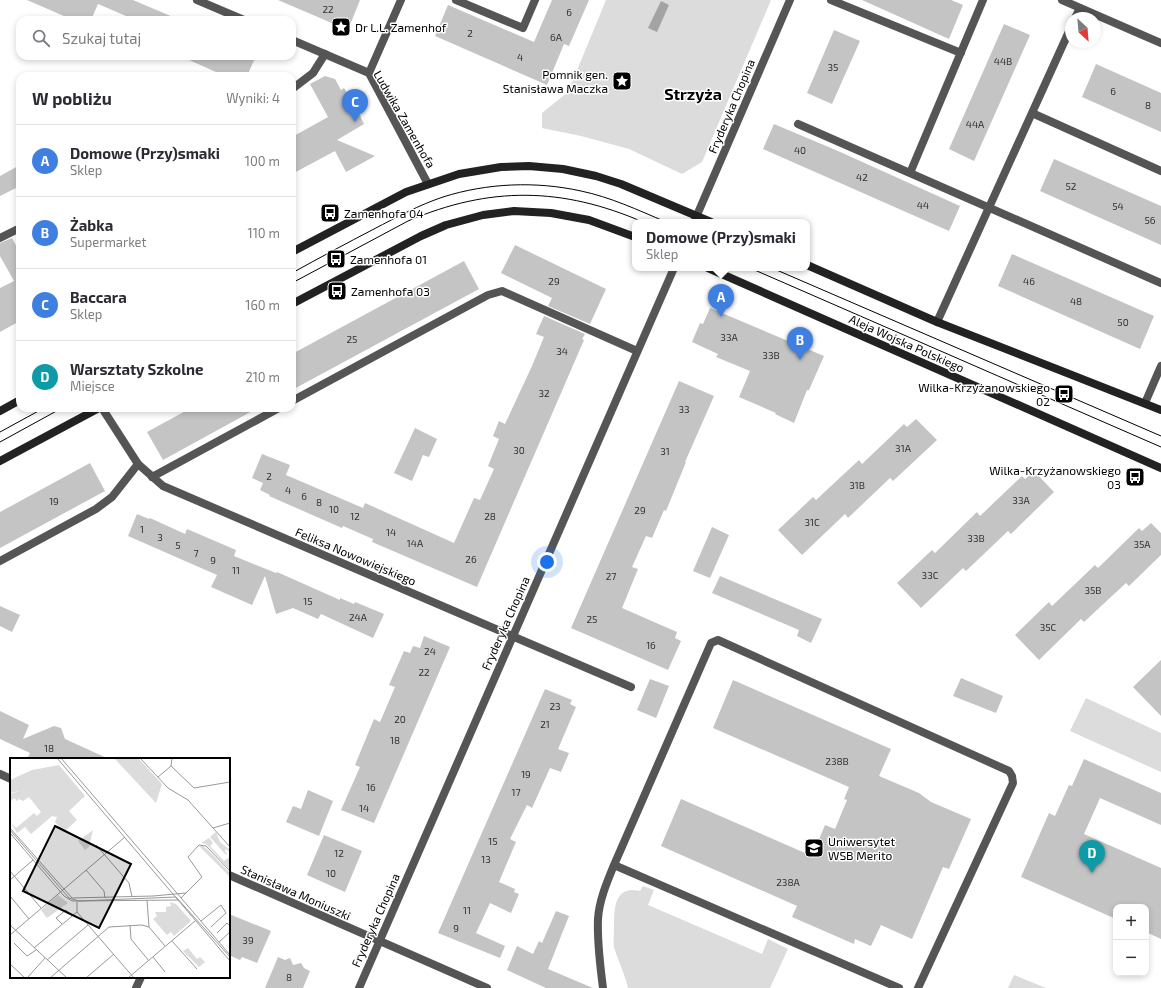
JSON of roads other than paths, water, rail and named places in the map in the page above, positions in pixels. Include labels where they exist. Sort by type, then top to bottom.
[{"type":"street","points":[[197,0],[235,16]]},
{"type":"street","points":[[369,73],[401,0]]},
{"type":"street","points":[[456,0],[523,28],[535,0]]},
{"type":"street","name":"Fryderyka Chopina","points":[[695,219],[790,0]]},
{"type":"street","points":[[831,0],[961,53]]},
{"type":"street","points":[[910,173],[983,0]]},
{"type":"street","points":[[1062,0],[1161,43]]},
{"type":"street","points":[[1078,12],[1080,8]]},
{"type":"street","points":[[937,322],[1065,40]]},
{"type":"street","name":"Ludwika Zamenhofa","points":[[296,42],[369,73],[428,184]]},
{"type":"street","points":[[296,86],[313,73],[325,54]]},
{"type":"street","points":[[1032,113],[1161,171]]},
{"type":"street","points":[[798,124],[1161,283]]},
{"type":"street","points":[[296,250],[406,192],[459,174],[501,167],[529,166],[564,169],[596,176],[621,184],[695,219]]},
{"type":"street","points":[[296,302],[421,236],[446,225],[483,215],[514,212],[551,213],[589,220],[632,236]]},
{"type":"street","points":[[0,238],[16,230]]},
{"type":"street","points":[[810,266],[937,322],[1161,410]]},
{"type":"street","name":"Fryderyka Chopina","points":[[359,988],[673,271]]},
{"type":"street","name":"Aleja Wojska Polskiego","points":[[715,271],[1161,468]]},
{"type":"street","points":[[296,399],[488,295],[502,291],[637,351]]},
{"type":"street","points":[[1145,403],[1161,366]]},
{"type":"street","points":[[0,411],[16,402]]},
{"type":"street","points":[[0,461],[92,412]]},
{"type":"street","name":"Feliksa Nowowiejskiego","points":[[105,412],[138,464],[163,486],[631,687]]},
{"type":"street","points":[[152,477],[272,412]]},
{"type":"street","points":[[0,561],[96,508],[112,497],[138,464]]},
{"type":"street","points":[[603,988],[598,948],[598,918],[604,890],[711,642],[718,640],[1009,771],[1012,776],[1013,782],[918,988]]},
{"type":"street","points":[[0,774],[10,779]]},
{"type":"street","points":[[614,865],[899,988]]},
{"type":"street","name":"Stanisława Moniuszki","points":[[230,875],[487,988]]},
{"type":"street","points":[[136,988],[141,978]]},
{"type":"tram line","points":[[296,271],[391,220],[425,204],[460,192],[494,186],[547,186],[581,191],[613,200],[659,219]]},
{"type":"tram line","points":[[296,281],[408,221],[468,201],[526,195],[555,197],[584,202],[613,210],[636,219]]},
{"type":"tram line","points":[[757,271],[1161,447]]},
{"type":"tram line","points":[[779,271],[1161,436]]},
{"type":"tram line","points":[[0,432],[37,412]]},
{"type":"tram line","points":[[0,442],[55,412]]},
{"type":"place","name":"Dr L.L. Zamenhof","points":[[341,27]]},
{"type":"place","name":"Pomnik gen. Stanisława Maczka","points":[[622,81]]},
{"type":"place","name":"Baccara","points":[[355,122]]},
{"type":"place","name":"Zamenhofa 04","points":[[330,213]]},
{"type":"place","name":"Zamenhofa 01","points":[[336,259]]},
{"type":"place","name":"Zamenhofa 03","points":[[337,291]]},
{"type":"place","name":"Domowe (Przy)smaki","points":[[721,317]]},
{"type":"place","name":"Żabka","points":[[800,360]]},
{"type":"place","name":"Wilka-Krzyżanowskiego 02","points":[[1064,394]]},
{"type":"place","name":"Wilka-Krzyżanowskiego 03","points":[[1135,477]]},
{"type":"place","name":"Uniwersytet WSB Merito","points":[[814,848]]},
{"type":"place","name":"Warsztaty Szkolne","points":[[1092,873]]},
{"type":"district","name":"Strzyża","points":[[693,93]]}]
